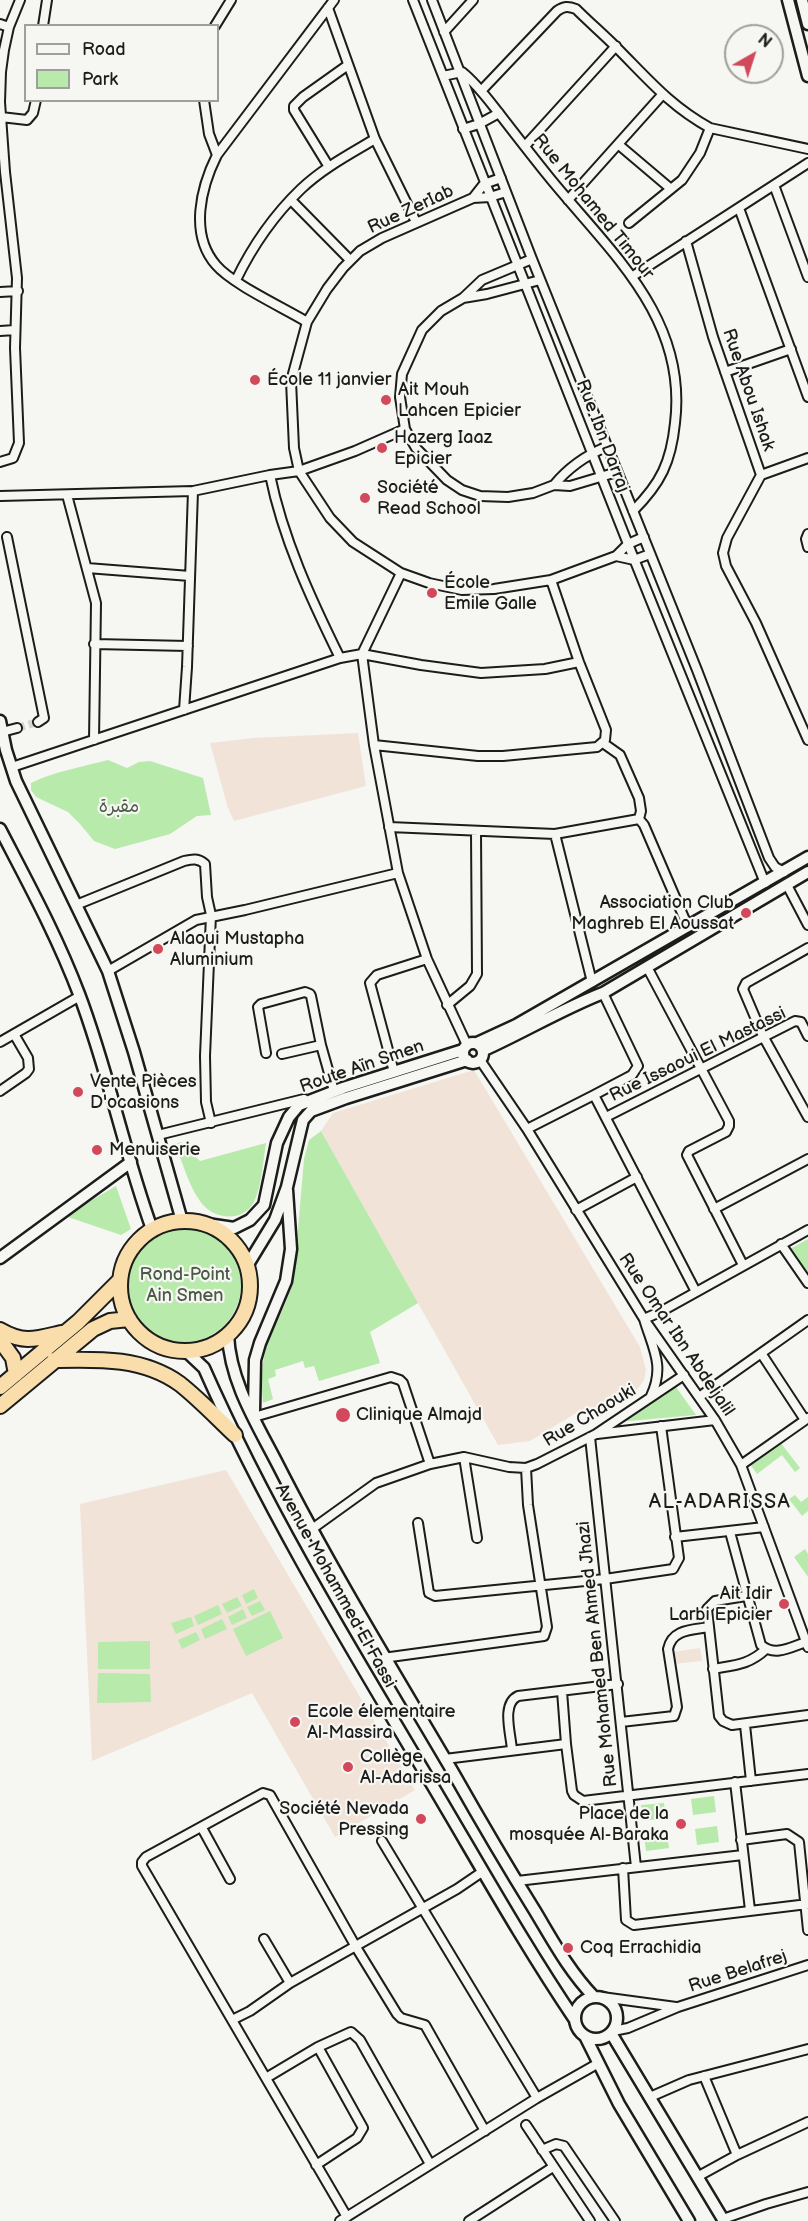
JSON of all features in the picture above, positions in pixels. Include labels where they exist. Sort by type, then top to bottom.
[{"type":"highway","points":[[182,1221],[207,1224],[231,1240],[247,1266],[250,1288],[247,1306],[240,1322],[228,1335],[207,1347],[186,1351],[168,1348],[150,1341],[129,1319],[122,1301],[120,1280],[123,1265],[130,1250],[152,1229],[164,1224],[182,1221]]},
{"type":"highway","points":[[0,1388],[66,1332],[120,1280]]},
{"type":"highway","points":[[0,1406],[101,1324],[129,1319]]},
{"type":"highway","points":[[0,1330],[16,1339],[33,1340],[66,1332]]},
{"type":"highway","points":[[0,1340],[13,1358],[16,1374]]},
{"type":"highway","points":[[54,1360],[122,1361],[153,1370],[179,1384],[234,1435]]},
{"type":"main road","points":[[788,0],[808,76]]},
{"type":"main road","points":[[802,0],[808,24]]},
{"type":"main road","points":[[1,726],[16,781],[108,971],[182,1221]]},
{"type":"main road","points":[[0,829],[60,947],[80,996],[152,1229]]},
{"type":"main road","points":[[473,1052],[808,857]]},
{"type":"main road","points":[[473,1052],[524,1032],[579,1002],[603,993],[808,872]]},
{"type":"main road","name":"Route Aïn Smen","points":[[207,1224],[234,1228],[244,1224],[264,1205],[277,1143],[289,1117],[299,1106],[329,1093],[394,1072],[473,1052]]},
{"type":"main road","name":"Route Aïn Smen","points":[[247,1266],[275,1220],[287,1187],[303,1120],[311,1111],[473,1052]]},
{"type":"main road","points":[[0,1258],[131,1162]]},
{"type":"main road","points":[[254,1417],[255,1360],[286,1281],[291,1250],[287,1187]]},
{"type":"main road","name":"Avenue Mohammed El Fassi","points":[[228,1335],[232,1368],[254,1417],[312,1530],[383,1658],[575,1977],[598,1997],[608,2000],[616,2011],[616,2025],[612,2032],[724,2220]]},
{"type":"main road","name":"Avenue Mohammed El Fassi","points":[[186,1351],[204,1368],[234,1435],[324,1603],[482,1872],[575,2020],[580,2032],[585,2036],[597,2064],[689,2221]]},
{"type":"main road","points":[[575,2020],[580,2004],[586,1999],[598,1997]]},
{"type":"main road","points":[[585,2036],[599,2039],[612,2032]]},
{"type":"street","points":[[0,462],[15,456],[19,443],[15,330],[18,291],[3,173],[1,72],[9,27],[20,0]]},
{"type":"street","points":[[43,24],[46,0]]},
{"type":"street","points":[[216,24],[231,0]]},
{"type":"street","points":[[307,322],[236,280],[216,265],[207,250],[200,214],[201,196],[207,175],[217,155],[334,0]]},
{"type":"street","name":"Rue Ibn Darraj","points":[[413,0],[484,184],[765,883]]},
{"type":"street","name":"Rue Ibn Darraj","points":[[432,0],[540,280],[697,670],[769,858],[775,867],[784,872]]},
{"type":"street","points":[[444,32],[473,0]]},
{"type":"street","points":[[481,91],[564,7],[576,9],[616,46],[662,95],[710,128],[808,149]]},
{"type":"street","points":[[328,8],[375,139],[416,222]]},
{"type":"street","points":[[0,24],[9,27]]},
{"type":"street","points":[[525,146],[616,46]]},
{"type":"street","points":[[329,167],[294,110],[294,106],[348,65]]},
{"type":"street","points":[[443,76],[459,71]]},
{"type":"street","name":"Rue Mohamed Timour","points":[[459,71],[465,74],[481,91],[568,201],[607,243],[633,276],[657,315],[670,349],[676,413],[670,450],[663,472],[652,490],[633,511]]},
{"type":"street","points":[[568,201],[662,95]]},
{"type":"street","points":[[1,117],[27,120],[33,113],[36,102]]},
{"type":"street","points":[[204,102],[209,134],[217,155]]},
{"type":"street","points":[[463,129],[480,124],[499,113]]},
{"type":"street","points":[[629,223],[671,189],[689,170],[700,153],[710,128]]},
{"type":"street","points":[[236,280],[260,238],[301,189],[329,167],[375,139]]},
{"type":"street","points":[[619,145],[671,189]]},
{"type":"street","points":[[633,276],[808,163]]},
{"type":"street","name":"Rue ZerIab","points":[[473,198],[484,184],[501,177]]},
{"type":"street","points":[[774,185],[808,277]]},
{"type":"street","name":"Rue ZerIab","points":[[507,192],[490,197],[473,198],[382,238],[360,251],[327,289],[307,322],[291,381],[294,448],[299,471],[330,518],[353,542],[401,573],[429,583],[462,590],[494,590],[551,580],[616,556],[628,544],[644,537]]},
{"type":"street","points":[[291,200],[351,260]]},
{"type":"street","points":[[739,208],[805,381],[808,397]]},
{"type":"street","name":"Rue Abou Ishak","points":[[687,241],[725,372],[762,475],[727,538],[724,560],[756,623],[808,740]]},
{"type":"street","points":[[532,259],[482,280],[463,298],[441,311],[422,330],[402,374],[400,397],[405,429],[416,448],[433,466],[462,490],[480,496],[508,497],[533,493],[555,485],[570,486],[617,472]]},
{"type":"street","points":[[463,298],[540,280]]},
{"type":"street","points":[[0,292],[18,291]]},
{"type":"street","points":[[0,331],[15,330]]},
{"type":"street","points":[[725,372],[791,349]]},
{"type":"street","points":[[0,496],[193,491],[299,471],[355,451],[405,429]]},
{"type":"street","points":[[555,485],[561,477],[592,453],[606,447]]},
{"type":"street","points":[[762,475],[808,458]]},
{"type":"street","points":[[270,475],[276,507],[288,542],[340,658]]},
{"type":"street","points":[[184,710],[193,491]]},
{"type":"street","points":[[67,495],[96,603],[94,740]]},
{"type":"street","points":[[808,534],[806,539],[808,547]]},
{"type":"street","points":[[7,537],[44,718],[38,722]]},
{"type":"street","points":[[616,556],[634,560],[650,554]]},
{"type":"street","points":[[87,568],[190,576]]},
{"type":"street","points":[[362,654],[401,573]]},
{"type":"street","points":[[374,745],[491,756],[595,748],[603,743],[606,730],[579,662],[551,580]]},
{"type":"street","points":[[94,644],[188,646]]},
{"type":"street","points":[[12,767],[340,658],[362,654],[442,669],[482,673],[545,669],[579,662]]},
{"type":"street","name":"Rue Omar Ibn Abdeljalil","points":[[362,654],[374,745],[398,873],[427,959],[447,1005],[473,1052],[527,1129],[644,1319],[715,1420],[741,1465],[807,1644]]},
{"type":"street","points":[[681,676],[697,670]]},
{"type":"street","points":[[1,726],[17,728]]},
{"type":"street","points":[[389,827],[555,834],[637,818],[642,811],[639,798],[620,755],[603,743]]},
{"type":"street","points":[[736,815],[750,809]]},
{"type":"street","points":[[637,818],[644,825],[688,927]]},
{"type":"street","points":[[447,1005],[470,986],[477,974],[476,832]]},
{"type":"street","points":[[555,834],[592,982]]},
{"type":"street","points":[[76,905],[193,859],[201,860],[207,868],[207,897],[211,915],[205,1056],[206,1102],[211,1123]]},
{"type":"street","points":[[108,971],[196,920],[398,873]]},
{"type":"street","points":[[787,885],[808,925]]},
{"type":"street","points":[[808,948],[746,983],[744,993],[763,1036],[808,1117]]},
{"type":"street","points":[[394,1072],[370,983],[377,975],[427,959]]},
{"type":"street","points":[[647,967],[730,1124],[726,1132],[689,1151],[687,1155],[743,1265]]},
{"type":"street","points":[[158,1134],[329,1093],[310,994],[305,992],[261,1004],[258,1007],[266,1053]]},
{"type":"street","points":[[527,1129],[632,1076],[638,1066],[603,993]]},
{"type":"street","points":[[0,1042],[80,996]]},
{"type":"street","name":"Rue Issaoui El Mastassi","points":[[606,1117],[795,1021],[802,1024],[808,1036]]},
{"type":"street","points":[[0,1091],[29,1069],[28,1058],[14,1034]]},
{"type":"street","points":[[282,1054],[321,1045]]},
{"type":"street","points":[[594,1095],[696,1292]]},
{"type":"street","points":[[714,1209],[808,1158]]},
{"type":"street","points":[[576,1210],[637,1177]]},
{"type":"street","points":[[650,1397],[657,1380],[658,1367],[644,1319],[808,1230]]},
{"type":"street","points":[[781,1244],[808,1283]]},
{"type":"street","points":[[699,1396],[808,1320]]},
{"type":"street","points":[[741,1465],[807,1419],[761,1353]]},
{"type":"street","name":"Rue Chaouki","points":[[312,1530],[376,1483],[430,1464],[464,1457],[496,1465],[526,1468],[537,1464],[593,1436],[684,1375]]},
{"type":"street","points":[[254,1417],[395,1377],[403,1383],[430,1464]]},
{"type":"street","points":[[593,1436],[715,1420]]},
{"type":"street","points":[[418,1523],[429,1593],[439,1597],[540,1584],[605,1579],[673,1569],[678,1562],[678,1550],[661,1426]]},
{"type":"street","name":"Rue Mohamed Ben Ahmed Jhazi","points":[[593,1436],[605,1579],[636,1867]]},
{"type":"street","points":[[464,1457],[477,1538]]},
{"type":"street","points":[[383,1658],[541,1638],[546,1633],[547,1627],[528,1505],[526,1468]]},
{"type":"street","points":[[675,1537],[764,1527]]},
{"type":"street","points":[[730,1532],[761,1645],[778,1652],[807,1644]]},
{"type":"street","points":[[747,1596],[715,1601],[710,1604],[706,1615],[719,1716],[723,1721],[732,1725],[745,1725],[808,1715]]},
{"type":"street","points":[[621,1722],[674,1716],[677,1707],[668,1648],[670,1642],[679,1633],[709,1627]]},
{"type":"street","points":[[713,1669],[756,1659],[766,1649]]},
{"type":"street","points":[[512,1750],[508,1706],[513,1698],[618,1684]]},
{"type":"street","points":[[562,1691],[572,1791],[584,1801],[808,1774]]},
{"type":"street","points":[[745,1725],[751,1780]]},
{"type":"street","points":[[445,1758],[566,1744]]},
{"type":"street","points":[[735,1782],[750,1910]]},
{"type":"street","points":[[485,2131],[425,2025],[401,2018],[397,2014],[356,1947],[270,1795],[263,1793],[146,1857],[142,1862],[142,1866],[316,2165],[343,2219],[430,2164],[485,2131],[537,2098],[597,2064]]},
{"type":"street","points":[[202,1828],[230,1880]]},
{"type":"street","points":[[741,1840],[787,1834],[799,1842],[808,1930]]},
{"type":"street","points":[[381,1841],[537,2098]]},
{"type":"street","points":[[516,1881],[743,1855]]},
{"type":"street","points":[[623,1868],[626,1920],[638,1925],[806,1904]]},
{"type":"street","points":[[232,2020],[250,2011],[290,1983],[422,1910],[482,1872]]},
{"type":"street","points":[[264,1939],[290,1983]]},
{"type":"street","name":"Rue Belafrej","points":[[612,2032],[652,2019],[678,2007],[808,1965]]},
{"type":"street","name":"Rue Belafrej","points":[[598,1997],[678,2007]]},
{"type":"street","points":[[266,2078],[318,2047],[346,2032],[351,2032],[356,2035],[430,2164]]},
{"type":"street","points":[[316,2165],[357,2138],[363,2128],[318,2047]]},
{"type":"street","points":[[650,2097],[689,2080],[808,2049]]},
{"type":"street","points":[[704,2076],[737,2155]]},
{"type":"street","points":[[697,2177],[737,2155],[808,2122]]},
{"type":"street","points":[[526,2125],[590,2221]]},
{"type":"street","points":[[542,2150],[556,2144],[564,2146],[615,2221]]},
{"type":"street","points":[[469,2221],[553,2167]]},
{"type":"street","points":[[724,2220],[766,2204],[808,2192]]},
{"type":"shaded area","points":[[358,733],[366,786],[234,821],[228,808],[210,743],[253,738]]},
{"type":"shaded area","points":[[474,1070],[640,1347],[646,1370],[644,1380],[636,1391],[589,1420],[581,1410],[530,1441],[498,1445],[321,1131],[333,1113]]},
{"type":"shaded area","points":[[226,1470],[415,1790],[335,1837],[252,1693],[92,1761],[80,1504]]},
{"type":"shaded area","points":[[700,1648],[702,1661],[673,1664],[672,1652]]},
{"type":"green space","name":"مقبرة","points":[[108,760],[127,768],[139,762],[150,761],[203,778],[211,815],[197,816],[170,834],[115,849],[94,841],[68,812],[36,797],[31,790],[31,783],[40,779]]},
{"type":"green space","points":[[321,1131],[418,1303],[370,1332],[380,1363],[319,1381],[314,1366],[305,1368],[303,1361],[275,1370],[276,1376],[268,1379],[273,1399],[263,1403],[264,1357],[294,1276],[304,1159],[309,1140]]},
{"type":"green space","points":[[181,1142],[200,1161],[266,1143],[259,1188],[249,1209],[242,1214],[227,1217],[205,1207],[193,1189],[177,1150],[177,1143]]},
{"type":"green space","points":[[116,1186],[131,1229],[121,1235],[65,1216]]},
{"type":"green space","name":"Rond-Point Ain Smen","points":[[184,1228],[206,1233],[224,1245],[236,1263],[241,1285],[236,1307],[224,1325],[206,1337],[184,1342],[162,1337],[144,1325],[132,1307],[127,1285],[132,1263],[144,1245],[162,1233]]},
{"type":"green space","points":[[808,1239],[808,1277],[789,1253],[790,1249]]},
{"type":"green space","points":[[676,1387],[696,1415],[618,1422]]},
{"type":"green space","points":[[780,1442],[800,1468],[795,1472],[782,1455],[757,1474],[750,1464]]},
{"type":"green space","points":[[795,1495],[801,1502],[808,1497],[808,1511],[802,1516],[789,1499]]},
{"type":"green space","points":[[805,1549],[808,1554],[808,1577],[794,1557]]},
{"type":"green space","points":[[254,1589],[258,1598],[246,1604],[242,1595]]},
{"type":"green space","points":[[237,1597],[242,1606],[227,1613],[222,1604]]},
{"type":"green space","points":[[260,1601],[265,1610],[252,1616],[247,1607]]},
{"type":"green space","points":[[218,1605],[222,1614],[198,1625],[194,1616]]},
{"type":"green space","points":[[243,1609],[247,1618],[232,1625],[228,1617]]},
{"type":"green space","points":[[270,1611],[283,1638],[246,1656],[233,1629]]},
{"type":"green space","points":[[191,1617],[194,1626],[176,1634],[171,1623]]},
{"type":"green space","points":[[222,1619],[227,1629],[205,1639],[201,1629]]},
{"type":"green space","points":[[196,1632],[200,1640],[182,1649],[178,1640]]},
{"type":"green space","points":[[150,1641],[150,1669],[98,1669],[98,1642]]},
{"type":"green space","points":[[98,1673],[150,1674],[151,1702],[97,1703]]},
{"type":"green space","points":[[714,1796],[716,1812],[693,1815],[691,1799]]},
{"type":"green space","points":[[664,1803],[666,1818],[643,1821],[641,1805]]},
{"type":"green space","points":[[717,1826],[719,1842],[697,1845],[695,1829]]},
{"type":"green space","points":[[667,1833],[669,1848],[646,1851],[644,1835]]},
{"type":"tunnel","points":[[17,728],[38,722]]},
{"type":"place","name":"École 11 janvier","points":[[255,380]]},
{"type":"place","name":"Ait Mouh Lahcen Epicier","points":[[386,400]]},
{"type":"place","name":"Hazerg Iaaz Epicier","points":[[382,448]]},
{"type":"place","name":"Société Read School","points":[[365,498]]},
{"type":"place","name":"École Emile Galle","points":[[432,593]]},
{"type":"place","name":"Association Club Maghreb El Aoussat","points":[[746,913]]},
{"type":"place","name":"Alaoui Mustapha Aluminium","points":[[158,949]]},
{"type":"place","name":"Vente Pièces D'ocasions","points":[[78,1092]]},
{"type":"place","name":"Menuiserie","points":[[97,1150]]},
{"type":"place","name":"Clinique Almajd","points":[[343,1415]]},
{"type":"place","name":"Ait Idir Larbi Epicier","points":[[784,1604]]},
{"type":"place","name":"Ecole élementaire Al-Massira","points":[[295,1722]]},
{"type":"place","name":"Collège Al-Adarissa","points":[[348,1767]]},
{"type":"place","name":"Société Nevada Pressing","points":[[421,1819]]},
{"type":"place","name":"Place de la mosquée Al-Baraka","points":[[681,1824]]},
{"type":"place","name":"Coq Errachidia","points":[[568,1948]]},
{"type":"district","name":"AL-ADARISSA","points":[[720,1503]]}]
